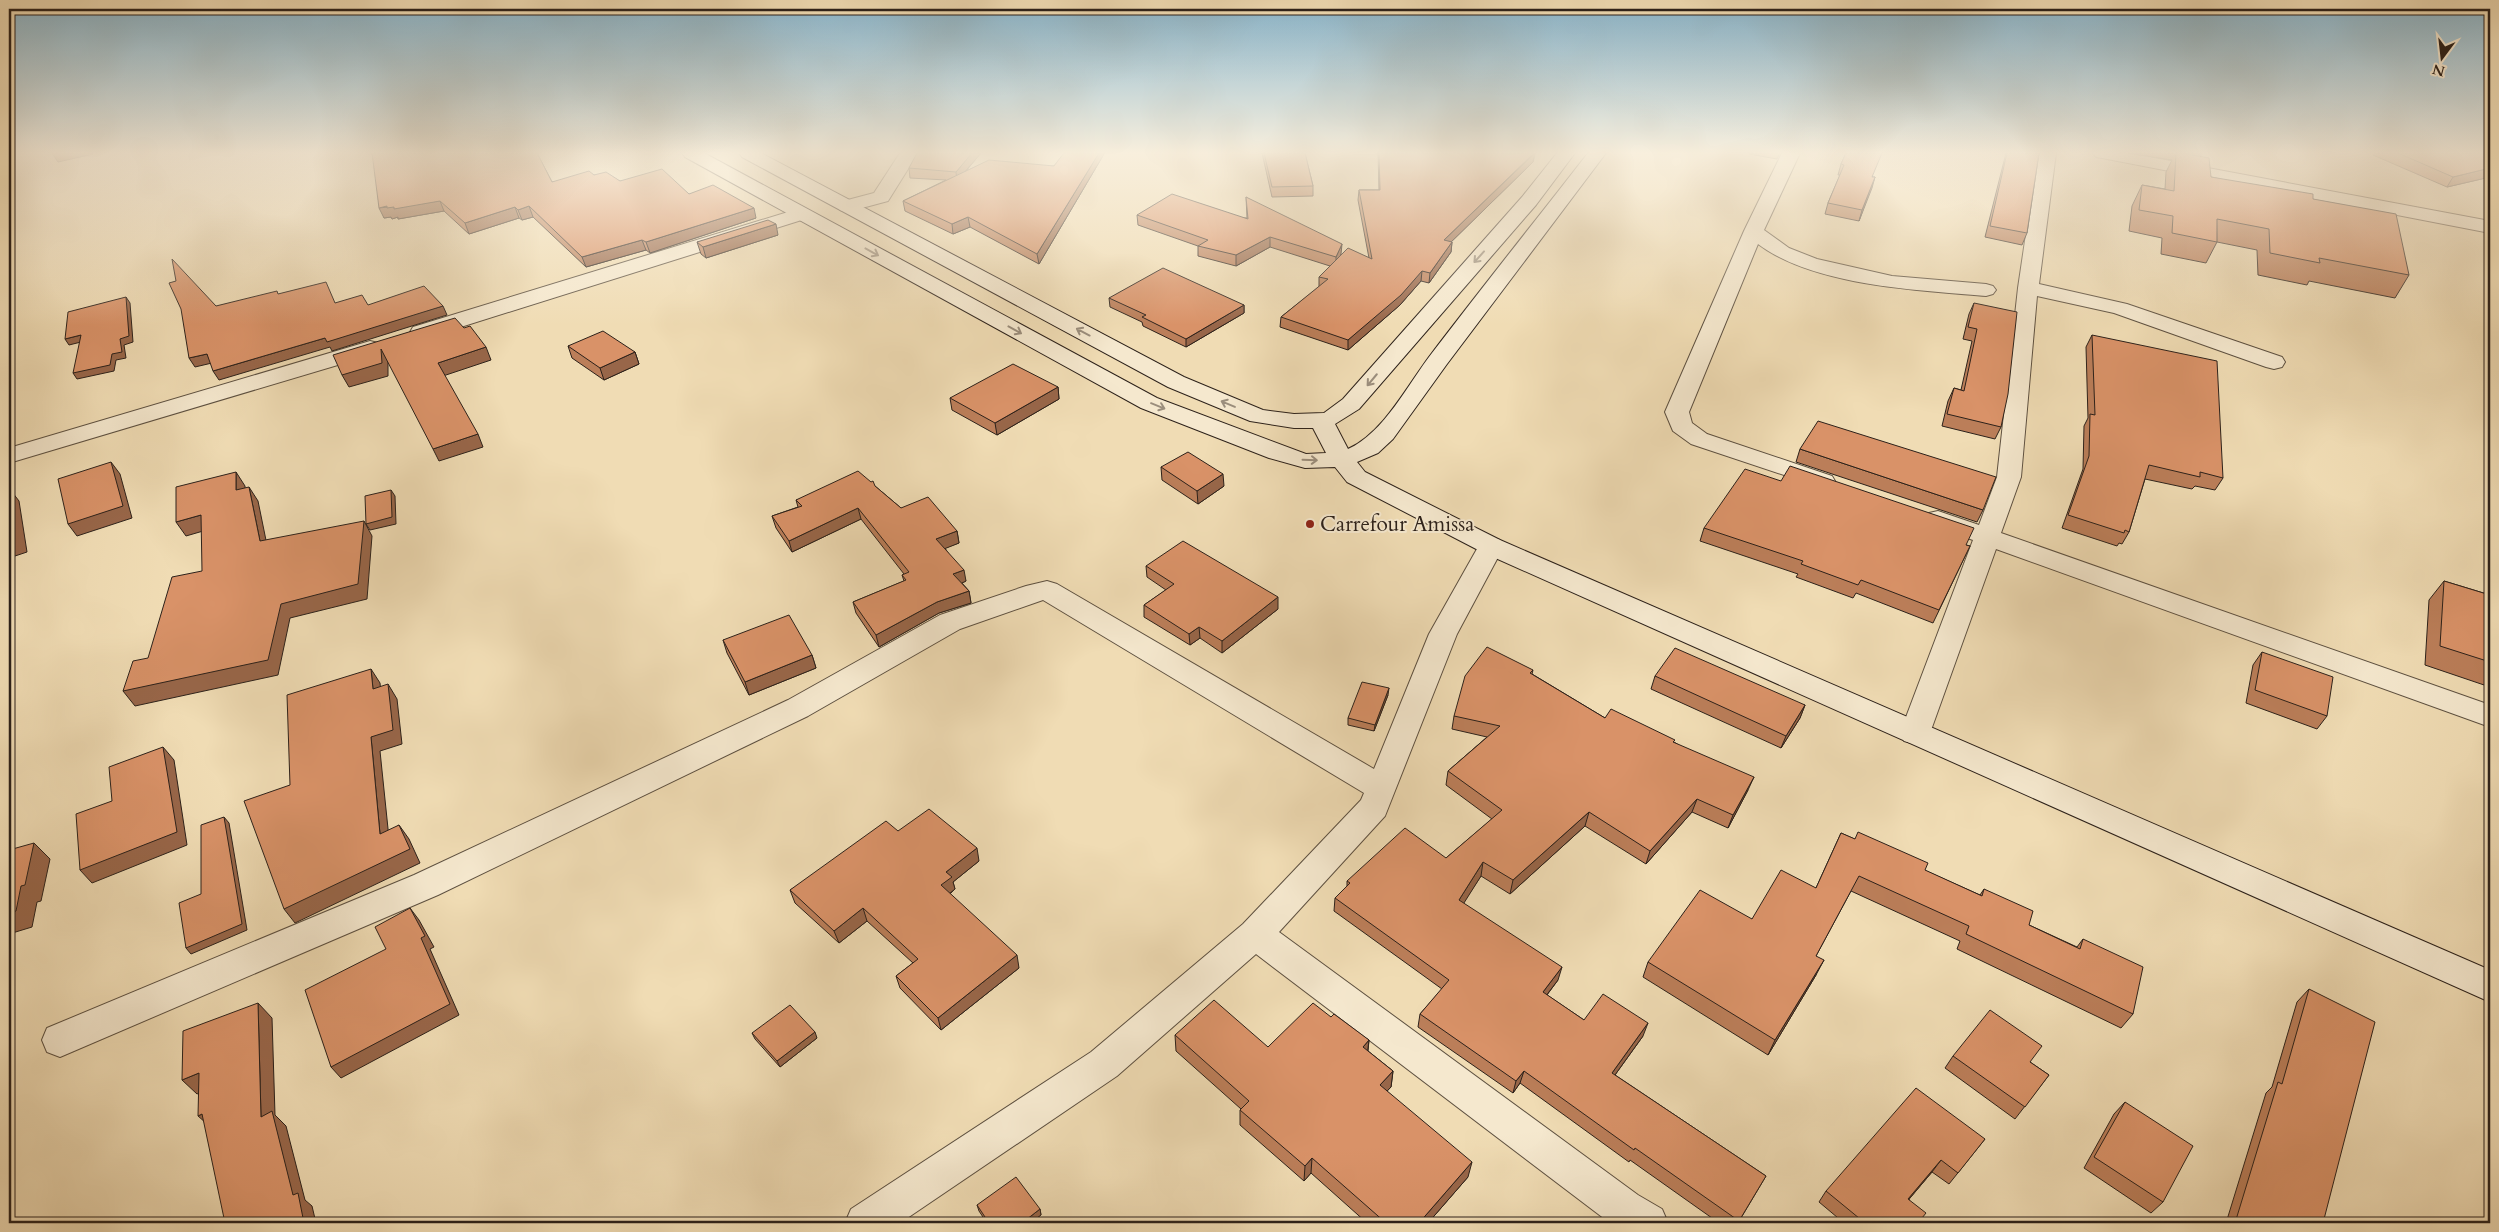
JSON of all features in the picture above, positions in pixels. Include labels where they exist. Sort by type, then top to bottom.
[{"type":"street","points":[[795,210],[1149,403],[1277,454],[1305,461],[1342,460],[1370,448],[1385,434],[1438,359],[1553,210]]},
{"type":"street","points":[[855,210],[1176,382],[1258,416],[1294,421],[1321,421],[1332,418],[1351,404],[1521,210]]},
{"type":"street","points":[[1764,210],[1678,412],[1681,426],[1699,439],[1849,489]]},
{"type":"street","points":[[1915,733],[1989,537],[2009,477],[2028,288],[2039,210]]},
{"type":"street","points":[[2403,210],[2490,227]]},
{"type":"street","points":[[9,456],[397,340],[801,214]]},
{"type":"street","points":[[1754,231],[1782,252],[1812,264],[1892,282],[1986,290]]},
{"type":"street","points":[[2028,288],[2120,308],[2274,362]]},
{"type":"street","points":[[1321,421],[1342,460],[1356,477],[1491,546],[2490,986]]},
{"type":"street","points":[[1914,511],[2490,716]]},
{"type":"street","points":[[865,1223],[1104,1064],[1255,934],[1374,807],[1380,787],[1443,634],[1491,546]]},
{"type":"street","points":[[60,1040],[426,885],[798,708],[950,622],[1026,595],[1047,590],[1380,787]]},
{"type":"street","points":[[1255,934],[1624,1210],[1648,1223]]},
{"type":"building","points":[[451,210],[504,210],[465,223]]},
{"type":"building","points":[[534,210],[746,210],[646,242],[642,240],[582,257]]},
{"type":"building","points":[[923,210],[1064,210],[1037,254],[968,217],[952,224]]},
{"type":"building","points":[[1145,210],[1222,210],[1248,219],[1247,210],[1274,210],[1342,244],[1336,257],[1270,237],[1236,255],[1198,246],[1208,240],[1137,215]]},
{"type":"building","points":[[1363,210],[1475,210],[1444,240],[1452,242],[1430,273],[1422,271],[1401,295],[1348,340],[1281,317],[1328,279],[1319,277],[1348,248],[1372,259]]},
{"type":"building","points":[[1994,210],[2030,210],[2027,233],[1990,226]]},
{"type":"building","points":[[2142,210],[2377,210],[2396,214],[2409,275],[2319,258],[2320,263],[2270,253],[2269,229],[2217,219],[2217,242],[2172,233],[2173,216]]},
{"type":"building","points":[[768,220],[776,224],[703,247],[697,242]]},
{"type":"building","points":[[172,259],[216,306],[277,291],[278,294],[326,282],[335,303],[362,295],[368,305],[424,286],[443,306],[327,342],[325,338],[213,371],[207,354],[189,358],[181,309],[169,283],[176,281]]},
{"type":"building","points":[[1163,268],[1244,305],[1186,339],[1142,317],[1146,315],[1109,298]]},
{"type":"building","points":[[126,297],[129,336],[120,339],[122,352],[112,354],[110,365],[73,373],[81,335],[65,339],[68,312]]},
{"type":"building","points":[[1974,303],[2017,312],[2008,394],[2001,427],[1947,414],[1954,388],[1964,391],[1977,329],[1968,327]]},
{"type":"building","points":[[455,318],[464,328],[470,326],[486,347],[438,363],[478,434],[433,449],[381,349],[382,363],[342,375],[333,355]]},
{"type":"building","points":[[603,331],[635,352],[600,368],[568,346]]},
{"type":"building","points":[[2092,335],[2217,361],[2223,478],[2200,472],[2200,477],[2149,465],[2129,532],[2125,530],[2124,533],[2068,515],[2089,456],[2090,414],[2095,415]]},
{"type":"building","points":[[1013,364],[1058,387],[995,423],[950,398]]},
{"type":"building","points":[[1818,421],[1996,477],[1983,510],[1800,449]]},
{"type":"building","points":[[1188,452],[1223,474],[1197,491],[1161,467]]},
{"type":"building","points":[[111,462],[123,506],[68,524],[58,479]]},
{"type":"building","points":[[1790,466],[1974,528],[1966,545],[1970,546],[1939,610],[1861,580],[1858,585],[1801,564],[1803,561],[1704,528],[1745,469],[1781,481]]},
{"type":"building","points":[[858,471],[871,482],[873,481],[875,486],[901,508],[928,497],[957,531],[936,539],[964,570],[953,574],[969,591],[937,602],[876,635],[853,602],[906,580],[902,575],[909,572],[858,508],[789,541],[772,516],[802,506],[796,500]]},
{"type":"building","points":[[236,472],[236,490],[249,487],[260,541],[364,521],[358,584],[281,604],[268,660],[123,691],[133,661],[148,658],[172,577],[202,571],[201,515],[176,522],[176,487]]},
{"type":"building","points":[[391,490],[392,517],[366,524],[365,496]]},
{"type":"building","points":[[9,501],[14,535],[9,537]]},
{"type":"building","points":[[1183,541],[1278,597],[1222,641],[1199,627],[1189,634],[1144,605],[1174,584],[1146,566]]},
{"type":"building","points":[[2444,581],[2490,595],[2490,662],[2440,646]]},
{"type":"building","points":[[789,615],[812,655],[745,682],[723,640]]},
{"type":"building","points":[[1487,647],[1533,670],[1530,673],[1605,718],[1611,709],[1675,740],[1673,742],[1754,777],[1733,815],[1697,799],[1650,851],[1589,812],[1513,880],[1483,862],[1459,900],[1562,967],[1543,992],[1584,1020],[1603,994],[1648,1023],[1612,1073],[1766,1176],[1739,1221],[1635,1148],[1634,1150],[1524,1071],[1516,1081],[1420,1014],[1449,980],[1335,898],[1350,883],[1347,881],[1405,828],[1446,858],[1502,810],[1448,771],[1500,726],[1454,716],[1465,676]]},
{"type":"building","points":[[1675,648],[1805,705],[1786,736],[1655,676]]},
{"type":"building","points":[[2262,652],[2333,677],[2327,716],[2255,690]]},
{"type":"building","points":[[371,669],[373,689],[388,684],[393,730],[371,737],[380,834],[399,825],[410,849],[284,909],[244,801],[290,785],[287,695]]},
{"type":"building","points":[[1362,682],[1389,688],[1375,725],[1348,718]]},
{"type":"building","points":[[163,747],[177,832],[80,870],[76,814],[112,801],[109,767]]},
{"type":"building","points":[[929,809],[977,848],[946,872],[952,877],[941,885],[1017,955],[938,1018],[896,976],[918,959],[863,908],[834,931],[790,890],[886,821],[898,831]]},
{"type":"building","points":[[224,817],[242,924],[186,948],[179,903],[201,894],[201,825]]},
{"type":"building","points":[[1858,832],[1928,863],[1925,870],[1982,896],[1984,889],[2033,911],[2029,925],[2080,949],[2083,939],[2143,967],[2133,1014],[1966,934],[1969,926],[1859,876],[1816,956],[1824,960],[1775,1040],[1648,962],[1700,890],[1752,919],[1781,870],[1816,888],[1841,833],[1855,839]]},
{"type":"building","points":[[34,843],[25,885],[21,886],[16,911],[9,913],[9,850]]},
{"type":"building","points":[[410,908],[425,936],[421,938],[450,1004],[331,1067],[305,990],[386,949],[375,927]]},
{"type":"building","points":[[2309,989],[2375,1022],[2323,1223],[2235,1223],[2278,1082],[2282,1084]]},
{"type":"building","points":[[1214,1000],[1268,1047],[1313,1003],[1331,1017],[1334,1014],[1369,1040],[1363,1047],[1393,1071],[1380,1085],[1472,1162],[1419,1223],[1386,1223],[1312,1158],[1305,1166],[1240,1110],[1249,1101],[1175,1035]]},
{"type":"building","points":[[258,1003],[261,1117],[272,1111],[293,1195],[298,1193],[304,1223],[225,1223],[202,1114],[198,1116],[199,1073],[182,1080],[183,1031]]},
{"type":"building","points":[[790,1005],[815,1032],[777,1061],[752,1033]]},
{"type":"building","points":[[1990,1010],[2042,1046],[2030,1062],[2049,1075],[2025,1107],[1953,1056]]},
{"type":"building","points":[[1916,1088],[1985,1139],[1958,1173],[1941,1160],[1908,1199],[1926,1213],[1918,1223],[1865,1223],[1826,1191]]},
{"type":"building","points":[[2125,1102],[2193,1146],[2163,1202],[2094,1157]]},
{"type":"building","points":[[1016,1177],[1040,1209],[1022,1223],[989,1223],[977,1205]]},
{"type":"place","name":"Carrefour Amissa","points":[[1310,524]]}]
